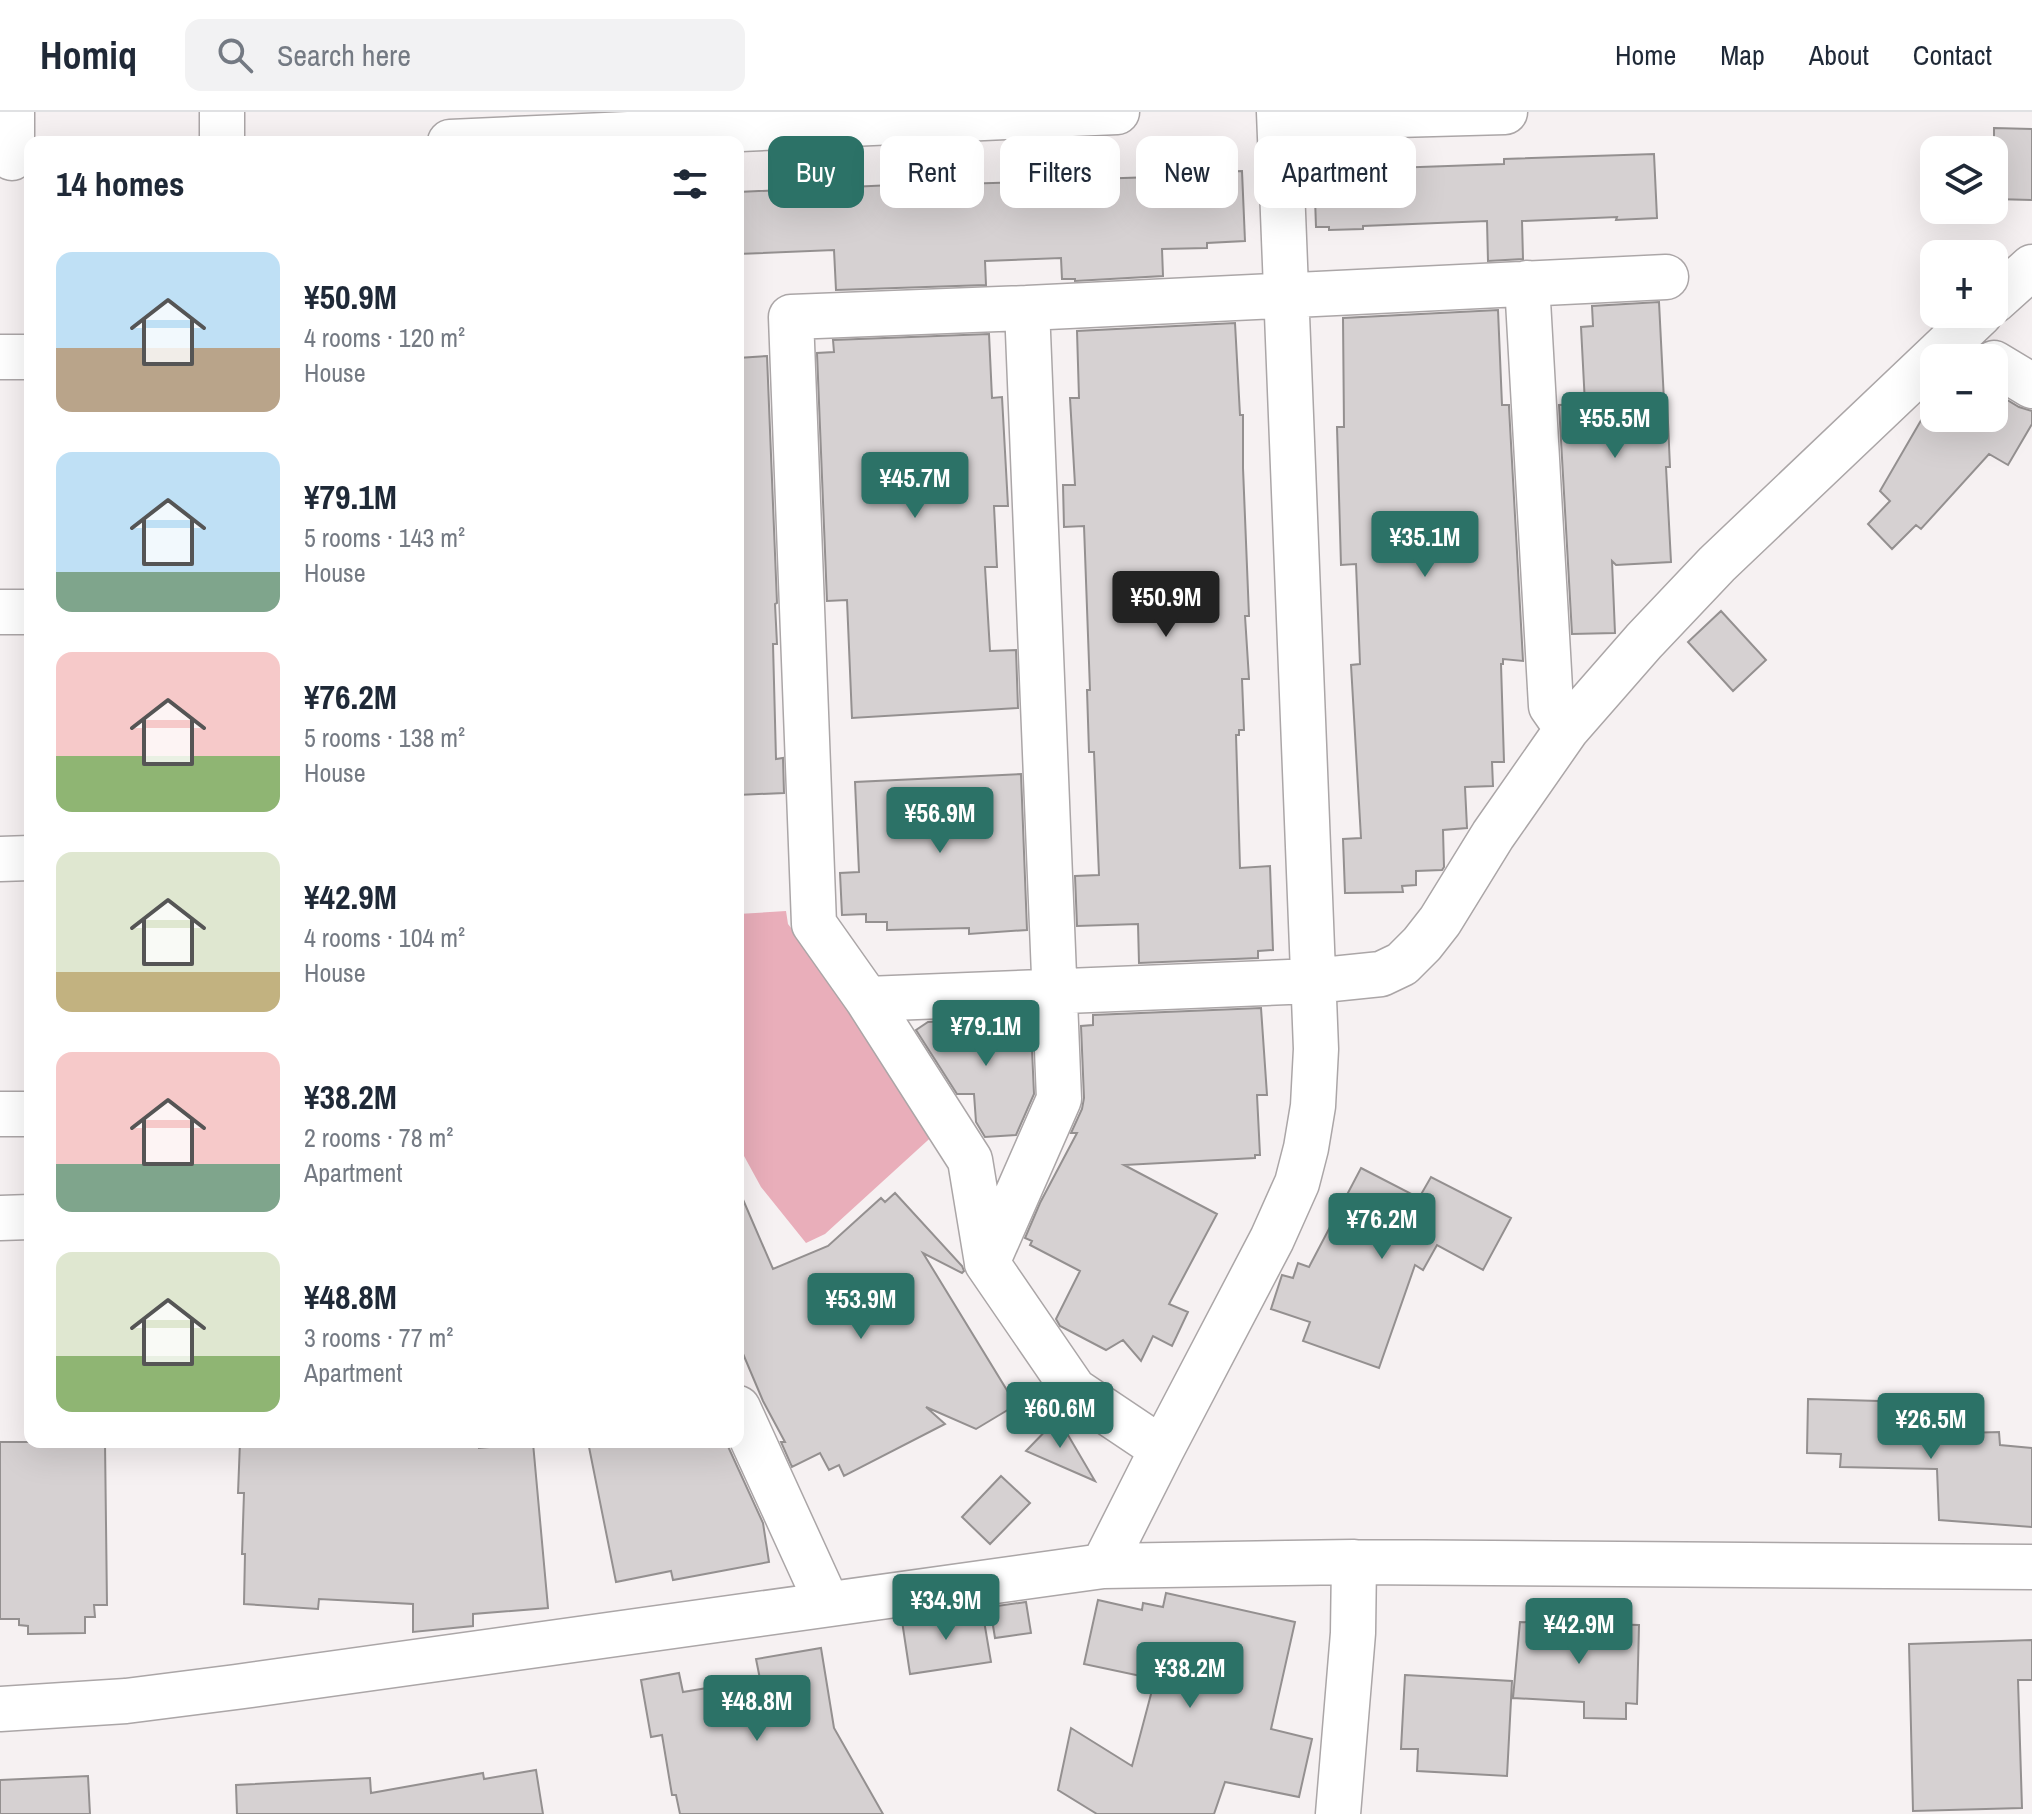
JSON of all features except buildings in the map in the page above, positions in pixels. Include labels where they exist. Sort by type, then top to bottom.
[{"type":"street","points":[[12,112],[14,158]]},
{"type":"street","points":[[222,112],[222,136]]},
{"type":"street","points":[[484,136],[546,125],[1117,112]]},
{"type":"street","points":[[1103,1566],[1272,1239],[1297,1183],[1313,1106],[1316,1049],[1279,112]]},
{"type":"street","points":[[1286,112],[1324,117],[1505,112]]},
{"type":"street","points":[[2008,288],[2032,267]]},
{"type":"street","points":[[1162,1449],[1074,1390],[987,1263],[970,1160],[867,999],[814,924],[791,317],[1666,277]]},
{"type":"street","points":[[1527,283],[1551,706],[1567,729]]},
{"type":"street","points":[[987,1263],[1059,1099],[1027,308]]},
{"type":"street","points":[[867,999],[1313,981],[1381,974],[1402,964],[1440,921],[1493,835],[1567,729],[1644,641],[1717,564],[1973,337]]},
{"type":"street","points":[[0,357],[24,357]]},
{"type":"street","points":[[2008,371],[2032,386]]},
{"type":"street","points":[[0,612],[24,612]]},
{"type":"street","points":[[0,859],[24,858]]},
{"type":"street","points":[[0,1114],[24,1114]]},
{"type":"street","points":[[0,1218],[24,1217]]},
{"type":"street","points":[[744,1421],[827,1603]]},
{"type":"street","points":[[0,1709],[126,1701],[236,1687],[1103,1566],[1354,1562],[2032,1567]]},
{"type":"street","points":[[1338,1814],[1353,1633],[1354,1562]]},
{"type":"shaded area","points":[[786,911],[788,924],[852,1008],[938,1131],[825,1234],[806,1243],[761,1187],[744,1156],[744,914]]}]
